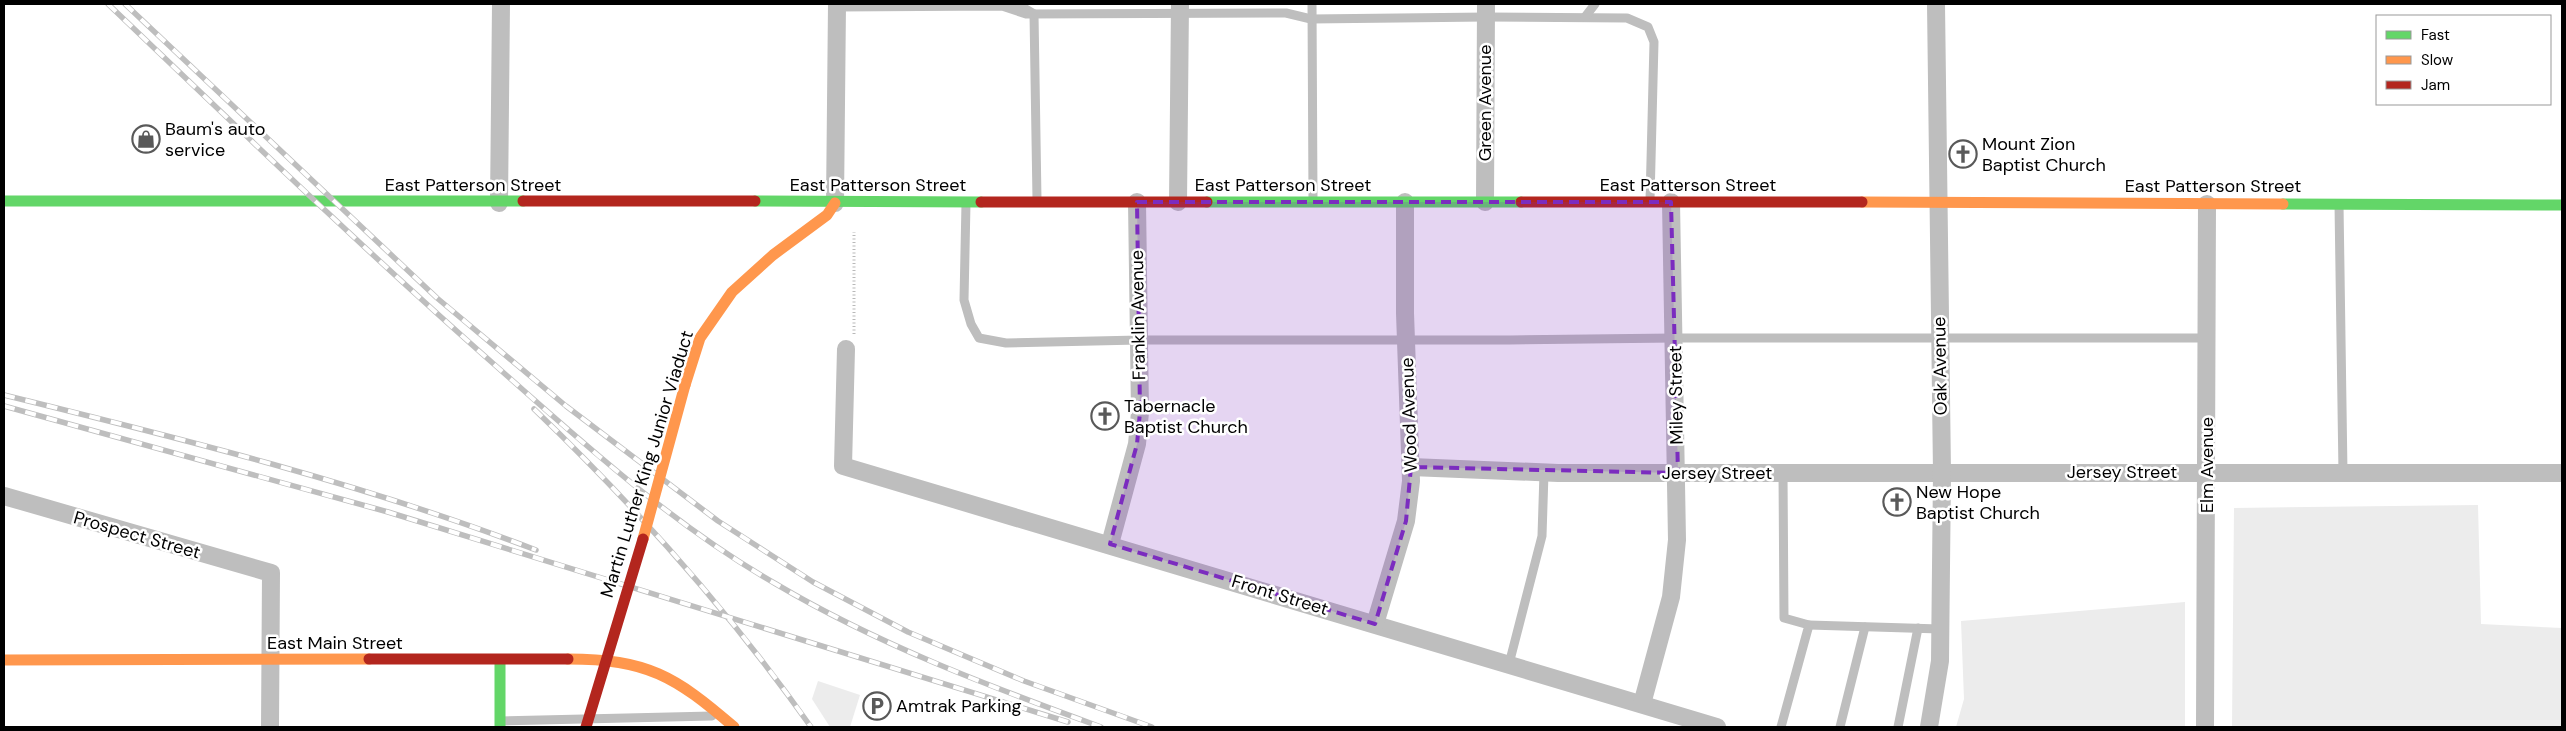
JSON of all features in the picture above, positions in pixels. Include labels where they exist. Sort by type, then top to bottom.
[{"type":"street","points":[[499,203],[501,4]]},
{"type":"street","name":"Oak Avenue","points":[[1929,727],[1940,661],[1942,472],[1936,4]]},
{"type":"street","points":[[835,203],[837,5]]},
{"type":"street","points":[[1178,202],[1180,9]]},
{"type":"street","name":"Green Avenue","points":[[1485,202],[1486,10]]},
{"type":"street","name":"East Patterson Street","points":[[4,201],[499,203],[1938,202],[2562,205]]},
{"type":"street","name":"Franklin Avenue","points":[[1110,544],[1137,444],[1140,412],[1137,202]]},
{"type":"street","name":"Wood Avenue","points":[[1375,624],[1406,521],[1411,467],[1406,340],[1404,202]]},
{"type":"street","name":"Miley Street","points":[[1642,704],[1670,597],[1675,568],[1678,474],[1671,202]]},
{"type":"street","name":"Martin Luther King Junior Viaduct","points":[[586,727],[640,551],[700,338],[732,292],[766,261],[827,215],[835,203]]},
{"type":"street","name":"Elm Avenue","points":[[2205,727],[2207,204]]},
{"type":"street","name":"Front Street","points":[[846,349],[843,466],[1110,544],[1717,727]]},
{"type":"street","name":"Jersey Street","points":[[1411,467],[1544,473],[1678,474],[1942,472],[2562,473]]},
{"type":"street","name":"Prospect Street","points":[[4,496],[271,573],[270,660]]},
{"type":"street","name":"East Main Street","points":[[4,660],[581,659],[617,662],[642,666],[664,676],[734,727]]},
{"type":"street","points":[[270,660],[270,727]]},
{"type":"street","points":[[500,660],[500,724]]},
{"type":"lane","points":[[1312,4],[1313,202]]},
{"type":"lane","points":[[1585,16],[1595,4]]},
{"type":"lane","points":[[837,5],[1002,6],[1017,8],[1034,14],[1180,9],[1286,13],[1311,19],[1486,10],[1627,18],[1648,27],[1654,42],[1650,202]]},
{"type":"lane","points":[[1034,14],[1038,203]]},
{"type":"lane","points":[[966,203],[964,300],[971,324],[979,338],[1006,343],[1139,340],[2207,338]]},
{"type":"lane","points":[[2340,204],[2343,472]]},
{"type":"lane","points":[[1508,664],[1542,536],[1544,473]]},
{"type":"lane","points":[[1783,473],[1784,618],[1809,625],[1940,629]]},
{"type":"lane","points":[[1781,727],[1809,625]]},
{"type":"lane","points":[[1840,727],[1865,627]]},
{"type":"lane","points":[[1898,727],[1918,628]]},
{"type":"lane","points":[[500,724],[720,716]]},
{"type":"path","points":[[846,349],[854,349],[854,232]]},
{"type":"highlighted area","points":[[1137,202],[1671,202],[1678,473],[1411,467],[1406,521],[1375,624],[1110,544],[1137,444],[1140,412]]},
{"type":"shaded area","points":[[2478,505],[2481,624],[2562,628],[2562,727],[2232,727],[2234,508]]},
{"type":"shaded area","points":[[2185,602],[2185,727],[1956,727],[1964,699],[1961,621]]},
{"type":"shaded area","points":[[818,681],[860,695],[850,727],[830,727],[812,699]]},
{"type":"railway","points":[[108,4],[300,187],[446,322],[596,454],[665,510],[738,561],[815,606],[854,626],[976,680],[1101,727]]},
{"type":"railway","points":[[125,4],[437,298],[566,406],[718,521],[813,582],[908,632],[1024,681],[1152,727]]},
{"type":"railway","points":[[4,395],[273,464],[405,504],[536,550]]},
{"type":"railway","points":[[4,406],[388,512],[1068,722]]},
{"type":"railway","points":[[534,409],[645,522],[715,602],[780,684],[811,727]]},
{"type":"traffic: fast","points":[[4,201],[523,201]]},
{"type":"traffic: fast","points":[[755,201],[981,202]]},
{"type":"traffic: fast","points":[[1207,202],[1521,202]]},
{"type":"traffic: fast","points":[[2283,204],[2562,205]]},
{"type":"traffic: fast","points":[[500,660],[500,727]]},
{"type":"traffic: slow","points":[[1862,202],[2283,204]]},
{"type":"traffic: slow","points":[[685,385],[700,338],[732,292],[773,255],[827,215],[835,203]]},
{"type":"traffic: slow","points":[[643,539],[685,385]]},
{"type":"traffic: slow","points":[[4,660],[369,659]]},
{"type":"traffic: slow","points":[[568,659],[619,662],[659,674],[694,695],[734,727]]},
{"type":"traffic: jam","points":[[523,201],[755,201]]},
{"type":"traffic: jam","points":[[981,202],[1207,202]]},
{"type":"traffic: jam","points":[[1521,202],[1862,202]]},
{"type":"traffic: jam","points":[[586,727],[643,539]]},
{"type":"traffic: jam","points":[[369,659],[568,659]]},
{"type":"place","name":"Baum's auto service","points":[[146,139]]},
{"type":"place","name":"Mount Zion Baptist Church","points":[[1963,154]]},
{"type":"place","name":"Tabernacle Baptist Church","points":[[1105,416]]},
{"type":"place","name":"New Hope Baptist Church","points":[[1897,502]]},
{"type":"place","name":"Amtrak Parking","points":[[877,706]]}]
